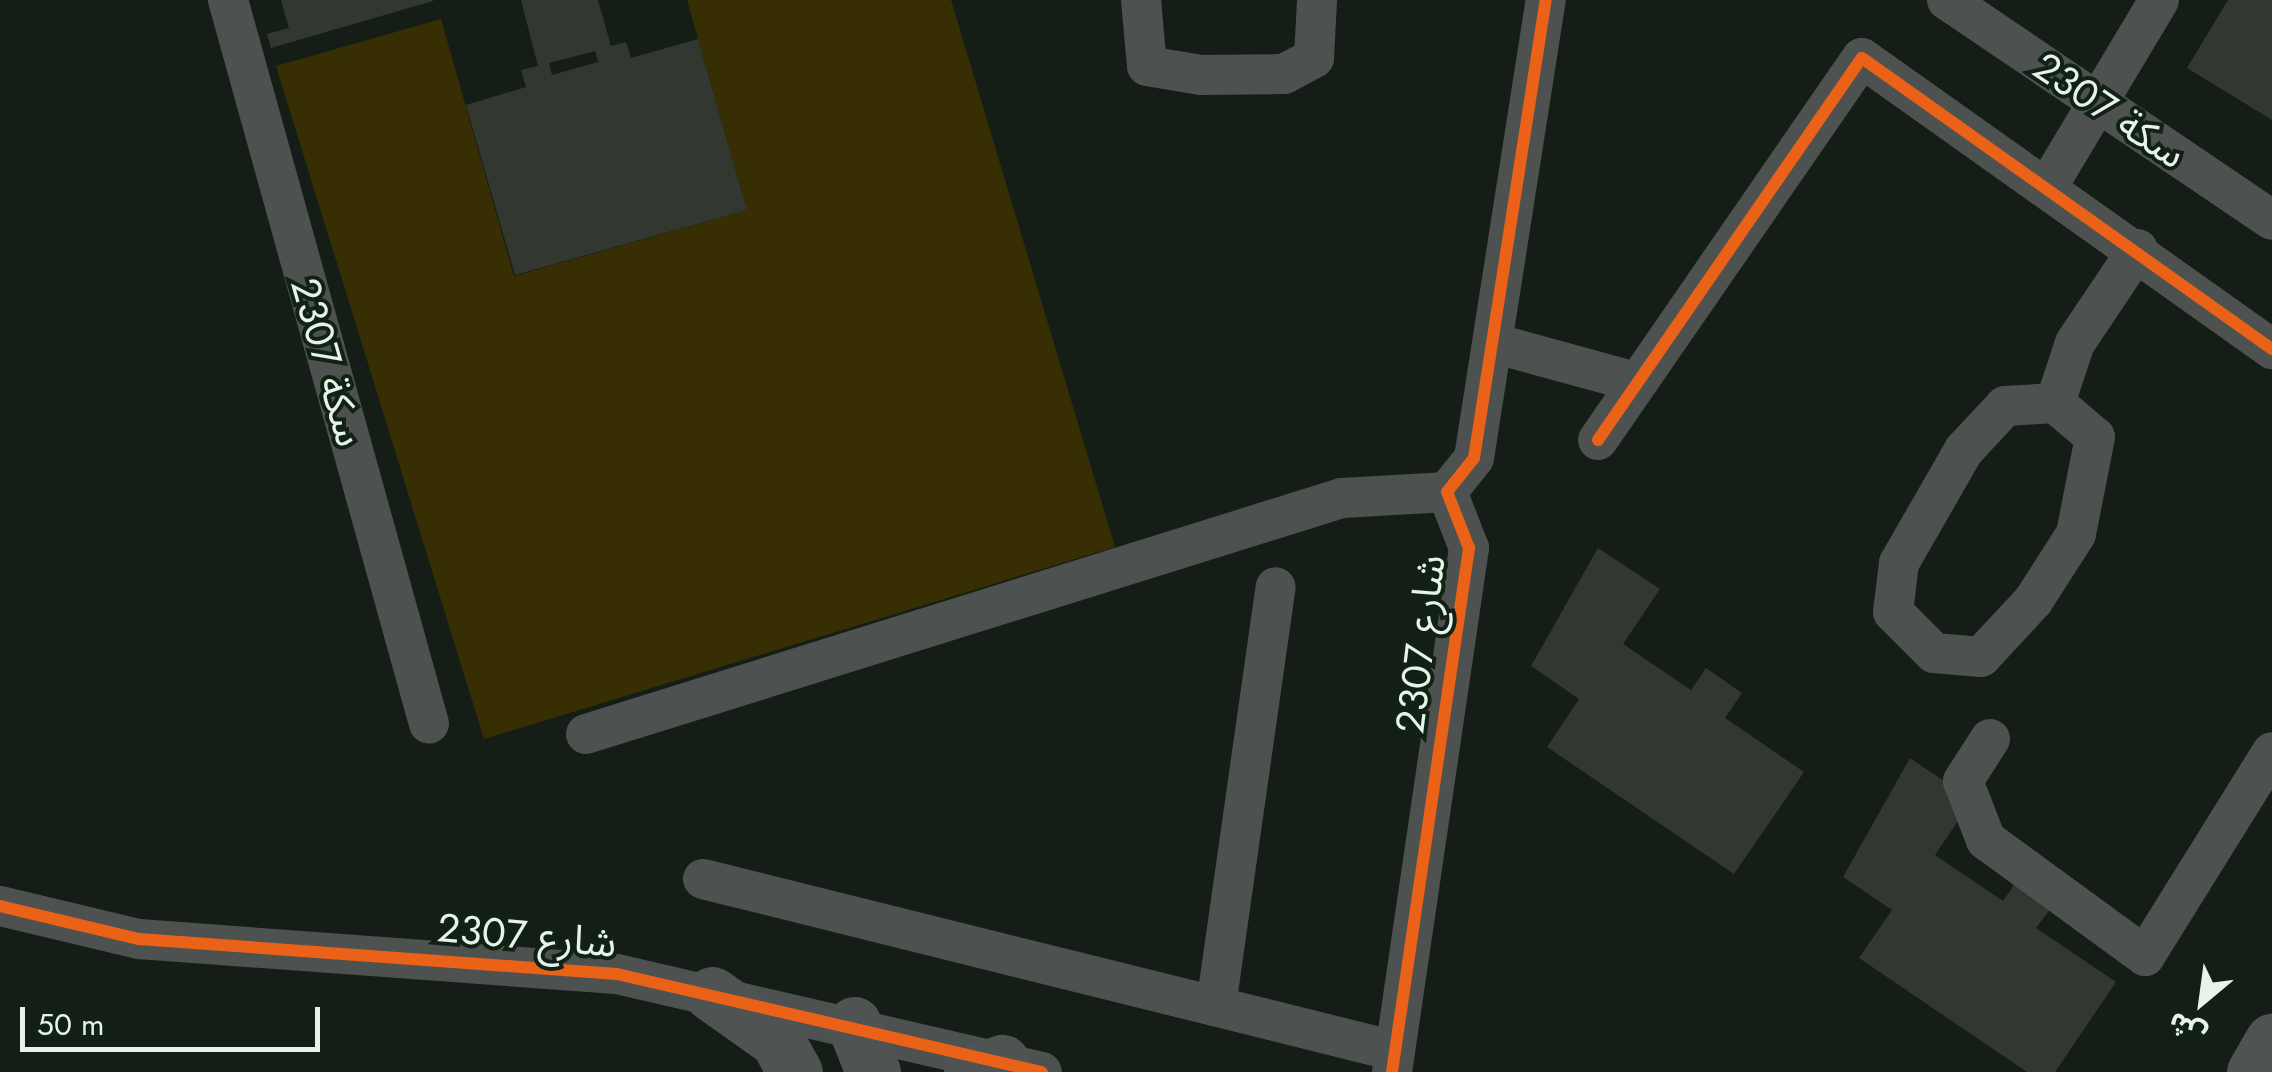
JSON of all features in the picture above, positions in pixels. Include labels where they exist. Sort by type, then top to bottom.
[{"type":"main road","points":[[712,994],[776,1040],[796,1072]]},
{"type":"main road","points":[[2254,1072],[2272,1041]]},
{"type":"street","name":"سكة 2307","points":[[228,0],[429,724]]},
{"type":"street","points":[[1141,0],[1147,66],[1201,75],[1284,74],[1314,58],[1317,0]]},
{"type":"street","points":[[586,734],[1342,498],[1447,492],[1474,458],[1546,0]]},
{"type":"street","name":"سكة 2307","points":[[1947,0],[2272,220]]},
{"type":"street","points":[[2048,184],[2159,0]]},
{"type":"street","points":[[1598,440],[1862,58],[2048,184],[2272,349]]},
{"type":"street","points":[[2055,403],[2075,343],[2138,249]]},
{"type":"street","points":[[1493,343],[1636,382]]},
{"type":"street","points":[[2055,403],[2095,437],[2076,534],[2033,601],[1981,657],[1934,653],[1894,612],[1898,562],[1964,450],[2005,406],[2055,403]]},
{"type":"street","name":"2307 شارع","points":[[1393,1061],[1468,548],[1447,492]]},
{"type":"street","points":[[1216,1006],[1276,587]]},
{"type":"street","points":[[1990,740],[1963,781],[1986,840],[2145,956],[2272,752]]},
{"type":"street","points":[[703,879],[1216,1006],[1393,1061]]},
{"type":"street","name":"2307 شارع","points":[[0,906],[140,939],[617,974],[712,994],[864,1048],[1005,1068]]},
{"type":"shaded area","points":[[687,0],[951,0],[1115,547],[484,739],[276,66],[441,19],[514,276],[747,210]]},
{"type":"building","points":[[281,0],[433,1],[271,48],[267,34],[289,28]]},
{"type":"building","points":[[521,0],[598,0],[611,46],[626,42],[631,58],[698,39],[747,210],[515,275],[466,105],[526,87],[521,70],[538,66]],"holes":[[[595,51],[598,62],[552,75],[549,63]]]},
{"type":"building","points":[[2228,0],[2272,0],[2272,120],[2187,68]]},
{"type":"building","points":[[1598,548],[1660,589],[1623,644],[1691,690],[1706,668],[1742,693],[1725,718],[1804,772],[1734,874],[1547,747],[1579,699],[1531,666]]},
{"type":"building","points":[[1910,758],[1972,800],[1935,855],[2003,901],[2018,879],[2054,904],[2036,928],[2116,982],[2055,1072],[2027,1072],[1859,958],[1892,910],[1843,877]]},
{"type":"cycle path","points":[[1392,1072],[1469,548],[1447,492],[1474,458],[1546,0]]},
{"type":"cycle path","points":[[1598,440],[1862,58],[2272,349]]},
{"type":"cycle path","points":[[0,906],[139,939],[617,974],[1042,1072]]}]
